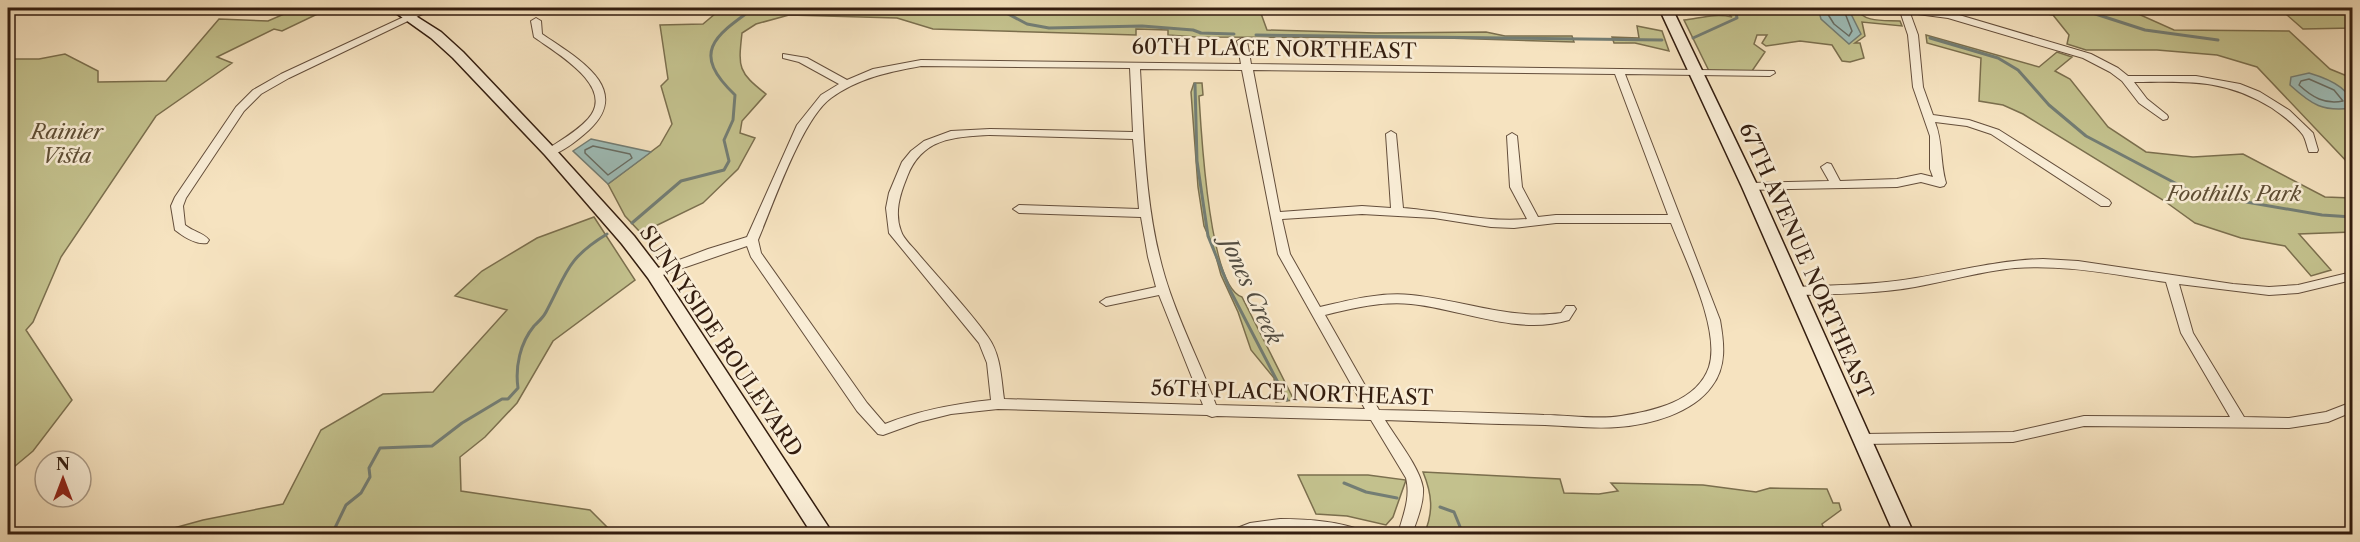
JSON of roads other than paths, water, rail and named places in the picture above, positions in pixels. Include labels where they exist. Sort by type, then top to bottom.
[{"type":"street","name":"SUNNYSIDE BOULEVARD","points":[[395,8],[436,35],[458,55],[550,152],[628,240],[654,274],[823,534]]},
{"type":"street","points":[[203,240],[188,234],[179,227],[177,206],[248,100],[285,76],[430,8]]},
{"type":"street","name":"67TH AVENUE NORTHEAST","points":[[1665,8],[1750,187],[1904,534]]},
{"type":"street","points":[[1750,187],[1897,183],[1921,178],[1940,183],[1936,169],[1935,136],[1918,87],[1913,35],[1904,9],[1949,15],[2087,56],[2126,79],[2143,102],[2163,117]]},
{"type":"street","points":[[536,21],[537,35],[568,56],[597,82],[601,92],[600,108],[589,127],[550,152]]},
{"type":"street","points":[[1242,40],[1284,254],[1376,417],[1413,477],[1416,489],[1413,510],[1405,534]]},
{"type":"street","points":[[787,57],[803,60],[846,84]]},
{"type":"street","name":"60TH PLACE NORTHEAST","points":[[752,240],[802,125],[825,97],[846,84],[877,71],[921,63],[1770,73]]},
{"type":"street","points":[[1135,66],[1144,213],[1163,290],[1212,412]]},
{"type":"street","points":[[1275,216],[1397,210],[1491,224],[1534,221],[1673,219],[1619,72]]},
{"type":"street","points":[[2126,79],[2208,81],[2256,93],[2274,103],[2298,123],[2309,135],[2313,150]]},
{"type":"street","points":[[1930,118],[1968,123],[1995,132],[2106,203]]},
{"type":"street","points":[[998,404],[993,363],[984,341],[895,233],[892,220],[895,193],[906,165],[915,153],[928,143],[951,134],[969,132],[1139,136]]},
{"type":"street","points":[[1391,134],[1397,210]]},
{"type":"street","points":[[1512,136],[1516,187],[1534,221]]},
{"type":"street","points":[[1827,167],[1836,184]]},
{"type":"street","points":[[1019,209],[1144,213]]},
{"type":"street","name":"56TH PLACE NORTHEAST","points":[[752,240],[755,254],[862,407],[883,430],[916,417],[951,409],[998,404],[1618,423],[1647,418],[1676,408],[1698,395],[1711,379],[1717,362],[1718,334],[1673,219]]},
{"type":"street","points":[[654,274],[752,240]]},
{"type":"street","points":[[1796,291],[1852,289],[1913,283],[2013,264],[2078,265],[2269,291],[2298,289],[2352,276]]},
{"type":"street","points":[[2171,279],[2187,333],[2241,424]]},
{"type":"street","points":[[1106,302],[1163,290]]},
{"type":"street","points":[[1318,312],[1358,302],[1407,298],[1486,315],[1520,319],[1565,317],[1570,309]]},
{"type":"street","points":[[1862,439],[2013,438],[2084,421],[2167,420],[2241,424],[2289,423],[2328,417],[2352,407]]},
{"type":"street","points":[[1237,534],[1270,526],[1300,526],[1356,534]]},
{"type":"water","points":[[1818,8],[1848,8],[1861,34],[1849,44],[1821,19]]},
{"type":"water","points":[[2309,73],[2343,89],[2351,101],[2352,108],[2333,109],[2318,106],[2290,85],[2291,77]]},
{"type":"water","points":[[591,139],[651,152],[608,184],[573,151]]},
{"type":"waterway","name":"Jones Creek","points":[[632,223],[681,181],[724,170],[729,161],[724,140],[733,120],[735,95],[714,68],[711,57],[718,37],[754,8]]},
{"type":"waterway","name":"Jones Creek","points":[[997,8],[1027,24],[1049,28],[1142,26],[1193,30],[1201,33]]},
{"type":"waterway","points":[[1693,38],[1737,18],[1735,8]]},
{"type":"waterway","points":[[2077,8],[2145,30],[2218,40]]},
{"type":"waterway","points":[[1200,33],[1234,34]]},
{"type":"waterway","points":[[1256,35],[1662,40]]},
{"type":"waterway","points":[[1930,38],[1998,58],[2018,70],[2049,105],[2086,136],[2194,193],[2322,215],[2352,217]]},
{"type":"waterway","name":"Jones Creek","points":[[1195,84],[1197,161],[1208,236],[1230,290],[1287,400]]},
{"type":"waterway","name":"Jones Creek","points":[[332,534],[346,505],[361,493],[370,477],[369,468],[380,448],[432,446],[462,423],[502,399],[508,399],[518,388],[517,372],[520,356],[529,333],[545,314],[575,259],[607,234]]},
{"type":"waterway","name":"Jones Creek","points":[[1344,483],[1366,492],[1397,498]]},
{"type":"waterway","name":"Jones Creek","points":[[1440,507],[1454,512],[1463,534]]},
{"type":"park label","name":"Rainier Vista","points":[[67,144]]},
{"type":"park label","name":"Foothills Park","points":[[2234,194]]}]
